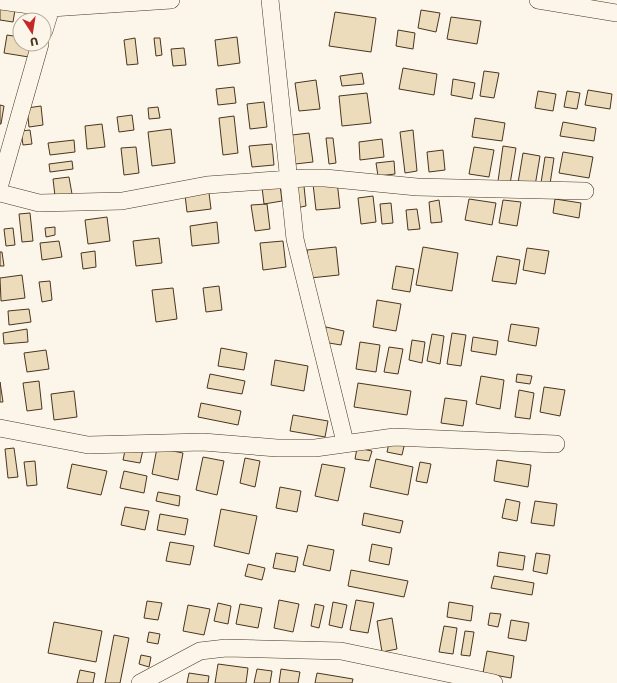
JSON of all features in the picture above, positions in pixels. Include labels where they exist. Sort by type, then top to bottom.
[{"type":"street","points":[[0,1],[51,8],[171,0]]},
{"type":"street","points":[[270,0],[292,218],[301,267],[345,442]]},
{"type":"street","points":[[538,0],[617,13]]},
{"type":"street","points":[[50,12],[51,8]]},
{"type":"street","points":[[0,184],[38,52]]},
{"type":"street","points":[[0,193],[39,202],[122,201],[207,185],[325,178],[417,186],[586,191]]},
{"type":"street","points":[[0,428],[88,445],[204,442],[277,448],[315,448],[345,442],[394,437],[556,444]]},
{"type":"street","points":[[140,683],[200,651],[226,648],[341,651],[494,683]]},
{"type":"building","points":[[0,7],[15,10],[15,12],[12,12],[12,22],[0,20]]},
{"type":"building","points":[[421,10],[440,13],[436,32],[418,28]]},
{"type":"building","points":[[335,12],[376,18],[371,52],[329,46]]},
{"type":"building","points":[[451,17],[481,21],[477,44],[447,39]]},
{"type":"building","points":[[398,30],[415,33],[413,49],[396,46]]},
{"type":"building","points":[[7,35],[12,36],[12,52],[36,52],[35,58],[4,53]]},
{"type":"building","points":[[237,37],[240,63],[218,66],[215,40]]},
{"type":"building","points":[[135,38],[138,64],[127,65],[124,40]]},
{"type":"building","points":[[154,38],[160,38],[162,55],[156,56]]},
{"type":"building","points":[[184,48],[186,65],[173,66],[171,49]]},
{"type":"building","points":[[403,68],[437,74],[434,95],[399,89]]},
{"type":"building","points":[[484,71],[499,73],[494,98],[480,96]]},
{"type":"building","points":[[362,73],[364,84],[342,86],[340,76]]},
{"type":"building","points":[[453,79],[475,83],[472,99],[451,95]]},
{"type":"building","points":[[316,80],[320,109],[299,111],[295,83]]},
{"type":"building","points":[[234,87],[236,103],[218,105],[216,89]]},
{"type":"building","points":[[588,90],[612,94],[610,109],[585,105]]},
{"type":"building","points":[[538,91],[556,94],[553,111],[535,108]]},
{"type":"building","points":[[567,91],[580,93],[577,109],[564,107]]},
{"type":"building","points":[[367,93],[371,123],[342,126],[339,96]]},
{"type":"building","points":[[264,102],[267,127],[250,129],[247,104]]},
{"type":"building","points":[[0,105],[4,106],[1,124],[0,124]]},
{"type":"building","points":[[41,106],[43,125],[29,127],[27,108]]},
{"type":"building","points":[[158,107],[160,118],[149,119],[148,108]]},
{"type":"building","points":[[132,115],[134,130],[119,132],[117,117]]},
{"type":"building","points":[[234,116],[238,153],[223,155],[219,118]]},
{"type":"building","points":[[475,118],[505,123],[502,141],[472,137]]},
{"type":"building","points":[[563,122],[596,128],[594,141],[560,136]]},
{"type":"building","points":[[102,124],[105,147],[87,149],[85,126]]},
{"type":"building","points":[[171,129],[175,163],[152,166],[148,132]]},
{"type":"building","points":[[30,130],[32,144],[23,145],[21,131]]},
{"type":"building","points":[[413,130],[417,171],[405,173],[400,132]]},
{"type":"building","points":[[309,133],[313,162],[295,164],[292,135]]},
{"type":"building","points":[[326,138],[333,138],[336,163],[329,164]]},
{"type":"building","points":[[382,139],[384,157],[360,160],[359,142]]},
{"type":"building","points":[[74,140],[75,152],[50,155],[48,143]]},
{"type":"building","points":[[272,144],[274,165],[252,167],[249,146]]},
{"type":"building","points":[[503,146],[516,148],[510,184],[498,181]]},
{"type":"building","points":[[136,147],[139,173],[124,175],[121,148]]},
{"type":"building","points":[[474,147],[494,150],[489,177],[469,174]]},
{"type":"building","points":[[443,150],[445,170],[429,172],[427,152]]},
{"type":"building","points":[[563,152],[593,157],[589,178],[559,173]]},
{"type":"building","points":[[523,153],[540,156],[535,186],[518,183]]},
{"type":"building","points":[[545,157],[554,158],[550,184],[541,183]]},
{"type":"building","points":[[72,161],[73,169],[50,172],[49,164]]},
{"type":"building","points":[[394,161],[395,174],[378,176],[376,163]]},
{"type":"building","points":[[69,177],[72,194],[55,196],[53,179]]},
{"type":"building","points":[[337,181],[340,208],[316,210],[313,184]]},
{"type":"building","points":[[280,185],[282,201],[264,204],[262,187]]},
{"type":"building","points":[[304,186],[306,206],[296,208],[293,187]]},
{"type":"building","points":[[209,193],[211,209],[187,212],[185,195]]},
{"type":"building","points":[[373,196],[376,222],[361,224],[358,198]]},
{"type":"building","points":[[469,199],[496,203],[492,225],[465,220]]},
{"type":"building","points":[[555,199],[581,203],[579,218],[553,213]]},
{"type":"building","points":[[439,200],[442,222],[431,223],[429,202]]},
{"type":"building","points":[[503,200],[521,202],[517,226],[499,223]]},
{"type":"building","points":[[391,203],[393,223],[382,224],[380,204]]},
{"type":"building","points":[[267,204],[270,229],[255,231],[251,205]]},
{"type":"building","points":[[417,209],[420,229],[408,230],[406,210]]},
{"type":"building","points":[[30,213],[33,241],[22,242],[19,214]]},
{"type":"building","points":[[107,217],[110,241],[88,244],[85,220]]},
{"type":"building","points":[[217,222],[219,243],[192,246],[190,226]]},
{"type":"building","points":[[55,227],[55,235],[46,237],[45,228]]},
{"type":"building","points":[[13,228],[15,245],[6,246],[4,229]]},
{"type":"building","points":[[159,238],[162,263],[136,266],[133,241]]},
{"type":"building","points":[[59,241],[62,257],[42,260],[40,243]]},
{"type":"building","points":[[283,241],[286,267],[263,270],[260,243]]},
{"type":"building","points":[[336,247],[339,275],[310,278],[307,250]]},
{"type":"building","points":[[423,247],[458,253],[452,291],[416,285]]},
{"type":"building","points":[[527,248],[549,251],[545,274],[523,270]]},
{"type":"building","points":[[95,251],[96,267],[83,269],[81,253]]},
{"type":"building","points":[[0,252],[2,252],[4,266],[0,266]]},
{"type":"building","points":[[497,256],[520,260],[516,284],[492,281]]},
{"type":"building","points":[[396,266],[414,269],[410,292],[392,289]]},
{"type":"building","points":[[22,275],[25,298],[1,301],[0,278]]},
{"type":"building","points":[[50,281],[52,300],[42,302],[39,282]]},
{"type":"building","points":[[219,286],[222,310],[206,312],[203,288]]},
{"type":"building","points":[[173,288],[177,319],[156,322],[152,290]]},
{"type":"building","points":[[377,300],[401,304],[396,331],[373,327]]},
{"type":"building","points":[[29,309],[31,322],[9,325],[8,311]]},
{"type":"building","points":[[511,324],[539,328],[536,346],[508,341]]},
{"type":"building","points":[[326,327],[344,331],[341,345],[323,342]]},
{"type":"building","points":[[27,329],[28,342],[4,344],[3,333]]},
{"type":"building","points":[[452,333],[466,335],[461,366],[447,364]]},
{"type":"building","points":[[432,334],[444,336],[440,364],[427,361]]},
{"type":"building","points":[[473,337],[498,341],[496,355],[471,351]]},
{"type":"building","points":[[412,340],[425,342],[422,363],[409,360]]},
{"type":"building","points":[[360,342],[380,345],[376,372],[356,369]]},
{"type":"building","points":[[389,347],[403,349],[398,374],[384,372]]},
{"type":"building","points":[[221,348],[247,353],[244,370],[218,366]]},
{"type":"building","points":[[46,350],[49,369],[27,372],[24,353]]},
{"type":"building","points":[[275,360],[308,366],[304,391],[271,385]]},
{"type":"building","points":[[210,374],[245,381],[242,394],[207,388]]},
{"type":"building","points":[[517,374],[532,376],[530,384],[516,382]]},
{"type":"building","points":[[481,376],[504,380],[500,409],[476,404]]},
{"type":"building","points":[[39,381],[42,409],[27,411],[23,383]]},
{"type":"building","points":[[0,382],[3,402],[0,402]]},
{"type":"building","points":[[358,383],[411,391],[407,415],[354,407]]},
{"type":"building","points":[[544,387],[565,390],[560,416],[540,412]]},
{"type":"building","points":[[519,390],[534,393],[530,419],[515,417]]},
{"type":"building","points":[[74,391],[77,417],[54,420],[51,394]]},
{"type":"building","points":[[445,398],[467,401],[463,426],[441,423]]},
{"type":"building","points":[[201,403],[241,411],[238,425],[198,417]]},
{"type":"building","points":[[293,415],[328,421],[325,437],[290,431]]},
{"type":"building","points":[[390,439],[405,442],[402,455],[387,452]]},
{"type":"building","points":[[126,446],[143,450],[140,463],[123,460]]},
{"type":"building","points":[[14,448],[18,477],[8,478],[5,449]]},
{"type":"building","points":[[157,448],[183,453],[178,480],[152,474]]},
{"type":"building","points":[[357,448],[372,451],[369,461],[355,459]]},
{"type":"building","points":[[203,457],[224,461],[217,495],[196,490]]},
{"type":"building","points":[[245,458],[260,461],[255,487],[240,483]]},
{"type":"building","points":[[376,459],[413,467],[408,495],[370,487]]},
{"type":"building","points":[[497,460],[531,465],[528,487],[494,481]]},
{"type":"building","points":[[35,461],[37,485],[27,486],[24,462]]},
{"type":"building","points":[[420,462],[431,464],[427,483],[416,481]]},
{"type":"building","points":[[72,464],[107,471],[101,495],[67,488]]},
{"type":"building","points":[[322,464],[345,468],[338,501],[315,496]]},
{"type":"building","points":[[124,471],[147,476],[144,493],[120,488]]},
{"type":"building","points":[[280,487],[301,491],[297,512],[276,508]]},
{"type":"building","points":[[158,492],[180,496],[179,506],[156,501]]},
{"type":"building","points":[[506,499],[520,502],[517,521],[502,518]]},
{"type":"building","points":[[535,501],[557,504],[554,526],[531,523]]},
{"type":"building","points":[[125,507],[149,511],[145,530],[121,525]]},
{"type":"building","points":[[221,509],[257,516],[249,554],[214,546]]},
{"type":"building","points":[[364,513],[403,521],[400,533],[362,525]]},
{"type":"building","points":[[160,514],[188,519],[185,535],[157,530]]},
{"type":"building","points":[[170,542],[194,546],[190,565],[166,561]]},
{"type":"building","points":[[372,544],[392,548],[389,565],[369,561]]},
{"type":"building","points":[[308,545],[334,550],[330,571],[303,565]]},
{"type":"building","points":[[499,552],[525,556],[523,570],[497,566]]},
{"type":"building","points":[[276,553],[298,557],[295,572],[273,568]]},
{"type":"building","points":[[536,553],[550,555],[547,574],[533,571]]},
{"type":"building","points":[[248,564],[265,568],[262,580],[245,576]]},
{"type":"building","points":[[351,570],[408,581],[404,597],[348,586]]},
{"type":"building","points":[[494,576],[534,583],[532,595],[491,588]]},
{"type":"building","points":[[279,600],[299,604],[293,632],[274,628]]},
{"type":"building","points":[[356,600],[374,603],[368,633],[350,630]]},
{"type":"building","points":[[147,601],[162,603],[158,620],[144,618]]},
{"type":"building","points":[[333,602],[347,605],[342,628],[329,625]]},
{"type":"building","points":[[449,602],[473,606],[471,621],[447,617]]},
{"type":"building","points":[[218,603],[231,606],[228,624],[214,621]]},
{"type":"building","points":[[240,604],[262,608],[258,628],[236,624]]},
{"type":"building","points":[[315,604],[324,606],[319,628],[311,626]]},
{"type":"building","points":[[188,605],[210,609],[204,635],[183,631]]},
{"type":"building","points":[[490,613],[501,614],[498,627],[488,625]]},
{"type":"building","points":[[392,618],[397,649],[382,652],[377,621]]},
{"type":"building","points":[[511,620],[529,623],[526,641],[508,638]]},
{"type":"building","points":[[54,622],[102,631],[96,662],[48,653]]},
{"type":"building","points":[[444,626],[457,628],[453,654],[439,652]]},
{"type":"building","points":[[465,631],[474,632],[470,656],[461,655]]},
{"type":"building","points":[[149,632],[160,634],[158,644],[147,642]]},
{"type":"building","points":[[114,635],[129,638],[120,683],[105,683]]},
{"type":"building","points":[[487,651],[514,656],[511,678],[483,673]]},
{"type":"building","points":[[141,655],[151,657],[149,667],[139,664]]},
{"type":"building","points":[[218,664],[248,668],[246,683],[215,683]]},
{"type":"building","points":[[257,669],[272,671],[270,683],[254,683]]},
{"type":"building","points":[[281,669],[300,672],[298,683],[279,683]]},
{"type":"building","points":[[80,670],[95,673],[93,683],[77,683]]},
{"type":"building","points":[[189,673],[209,676],[208,683],[187,683]]},
{"type":"building","points":[[317,673],[353,679],[352,683],[315,683]]}]
